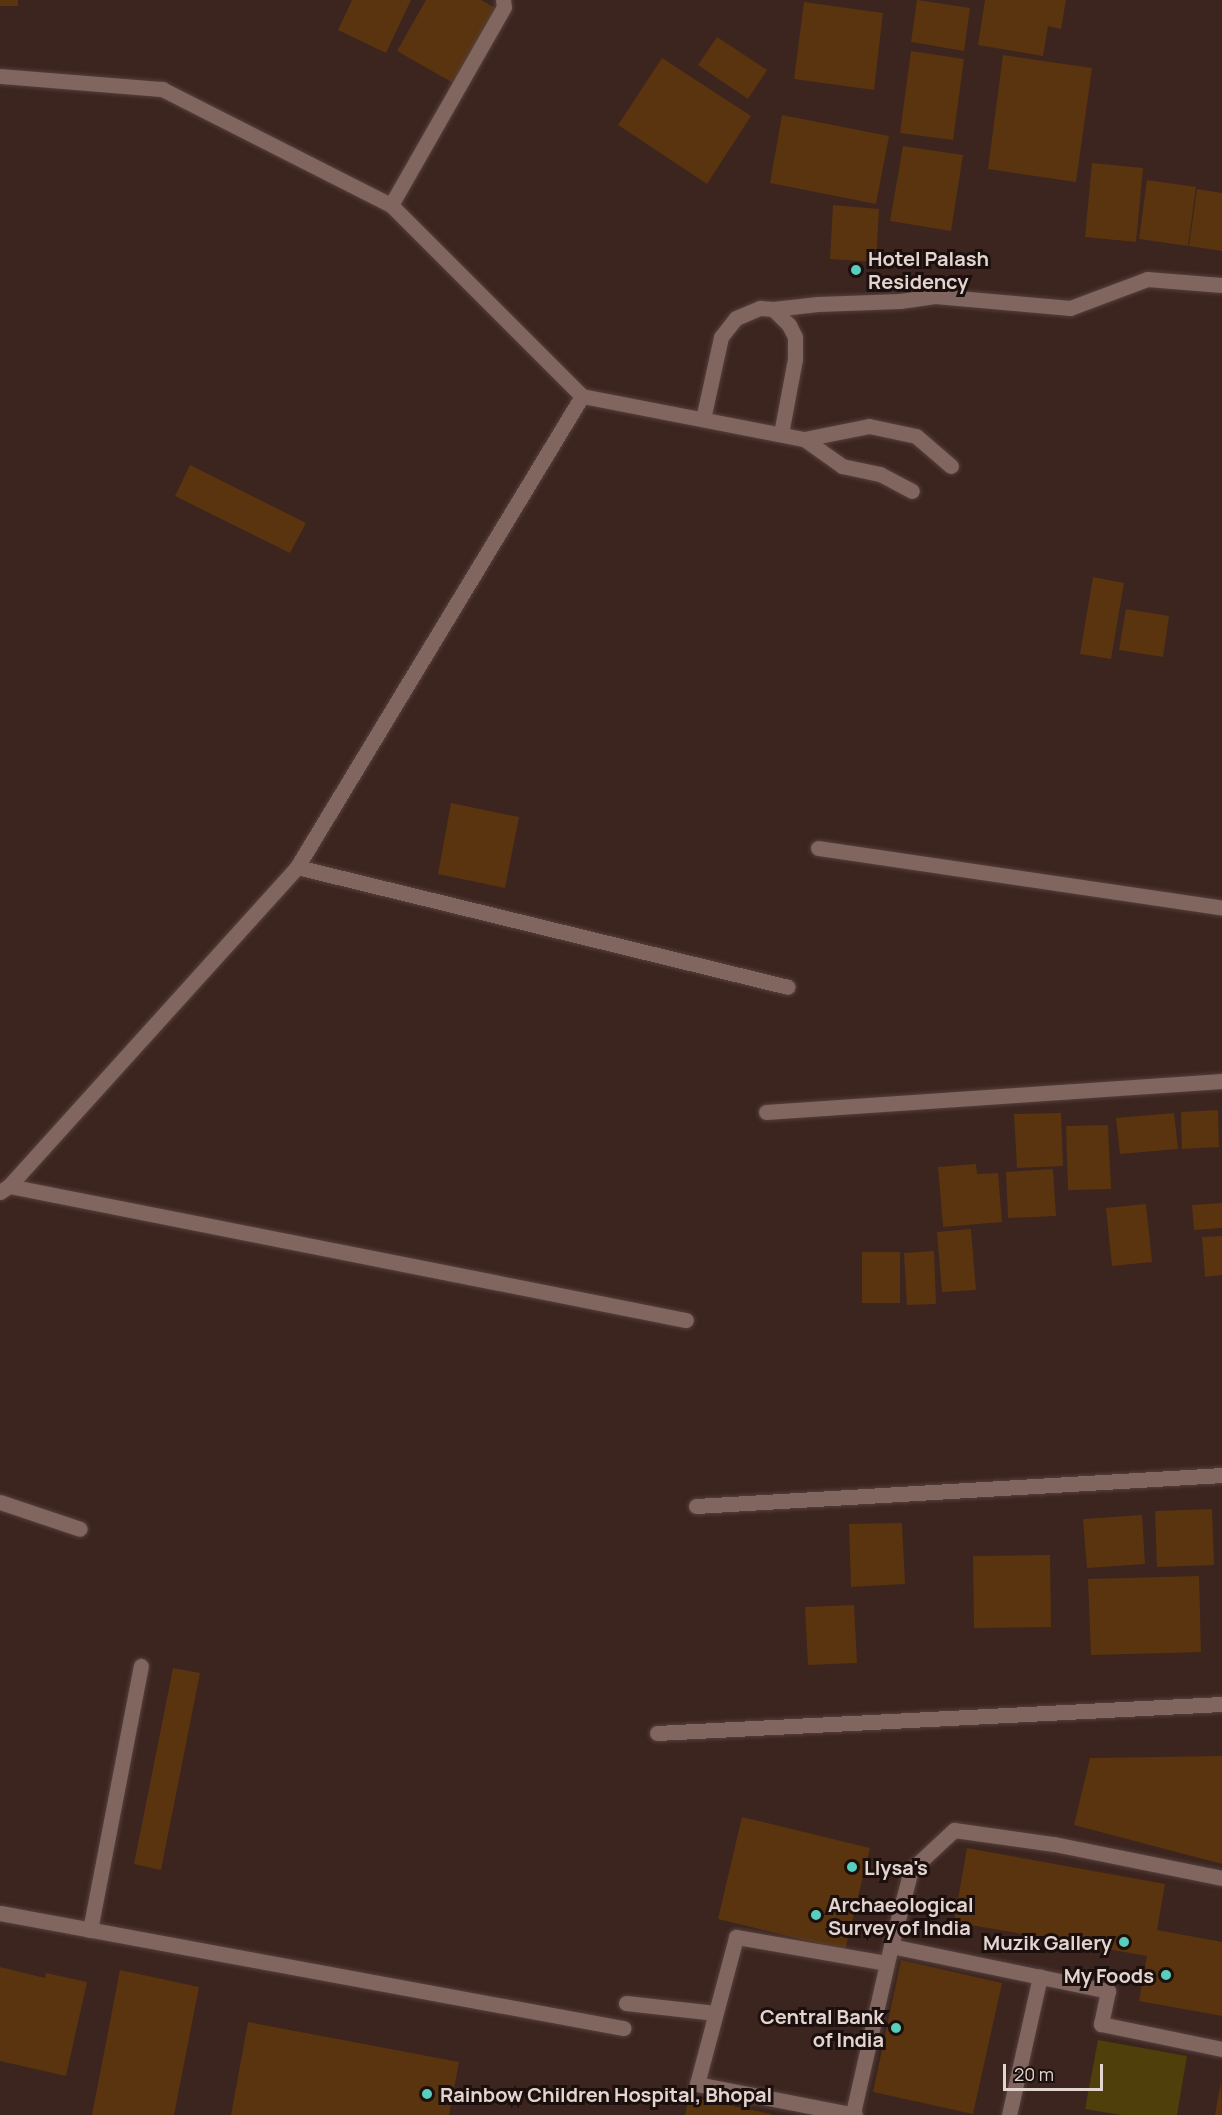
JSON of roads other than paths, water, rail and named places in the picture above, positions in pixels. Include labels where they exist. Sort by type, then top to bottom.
[{"type":"street","points":[[391,205],[504,7],[503,0]]},
{"type":"street","points":[[0,76],[162,89],[391,205],[582,396],[804,439],[842,466],[880,474],[912,491]]},
{"type":"street","points":[[703,419],[721,337],[736,318],[760,308],[900,301],[935,296],[1070,308],[1147,279],[1222,285]]},
{"type":"street","points":[[773,309],[789,325],[795,337],[795,359],[781,434]]},
{"type":"street","points":[[5,1189],[297,867],[582,396]]},
{"type":"street","points":[[804,439],[869,426],[916,436],[951,466]]},
{"type":"street","points":[[818,848],[1222,908]]},
{"type":"street","points":[[297,867],[788,987]]},
{"type":"street","points":[[766,1112],[1222,1081]]},
{"type":"street","points":[[5,1189],[686,1320]]},
{"type":"street","points":[[696,1506],[1222,1475]]},
{"type":"street","points":[[0,1502],[80,1529]]},
{"type":"street","points":[[90,1930],[141,1666]]},
{"type":"street","points":[[657,1733],[1222,1704]]},
{"type":"street","points":[[886,1963],[736,1937],[697,2084],[854,2114],[886,1963],[911,1870],[954,1830],[1054,1844],[1222,1878]]},
{"type":"street","points":[[0,1913],[623,2028]]},
{"type":"street","points":[[891,1946],[1108,1991],[1101,2024],[1222,2049]]},
{"type":"street","points":[[1009,2115],[1040,1976]]},
{"type":"street","points":[[626,2003],[715,2013]]},
{"type":"place","name":"Hotel Palash Residency","points":[[856,270]]},
{"type":"place","name":"Llysa's","points":[[852,1867]]},
{"type":"place","name":"Archaeological Survey of India","points":[[816,1915]]},
{"type":"place","name":"Muzik Gallery","points":[[1124,1942]]},
{"type":"place","name":"My Foods","points":[[1166,1975]]},
{"type":"place","name":"Central Bank of India","points":[[896,2028]]},
{"type":"place","name":"Rainbow Children Hospital, Bhopal","points":[[427,2094]]}]
